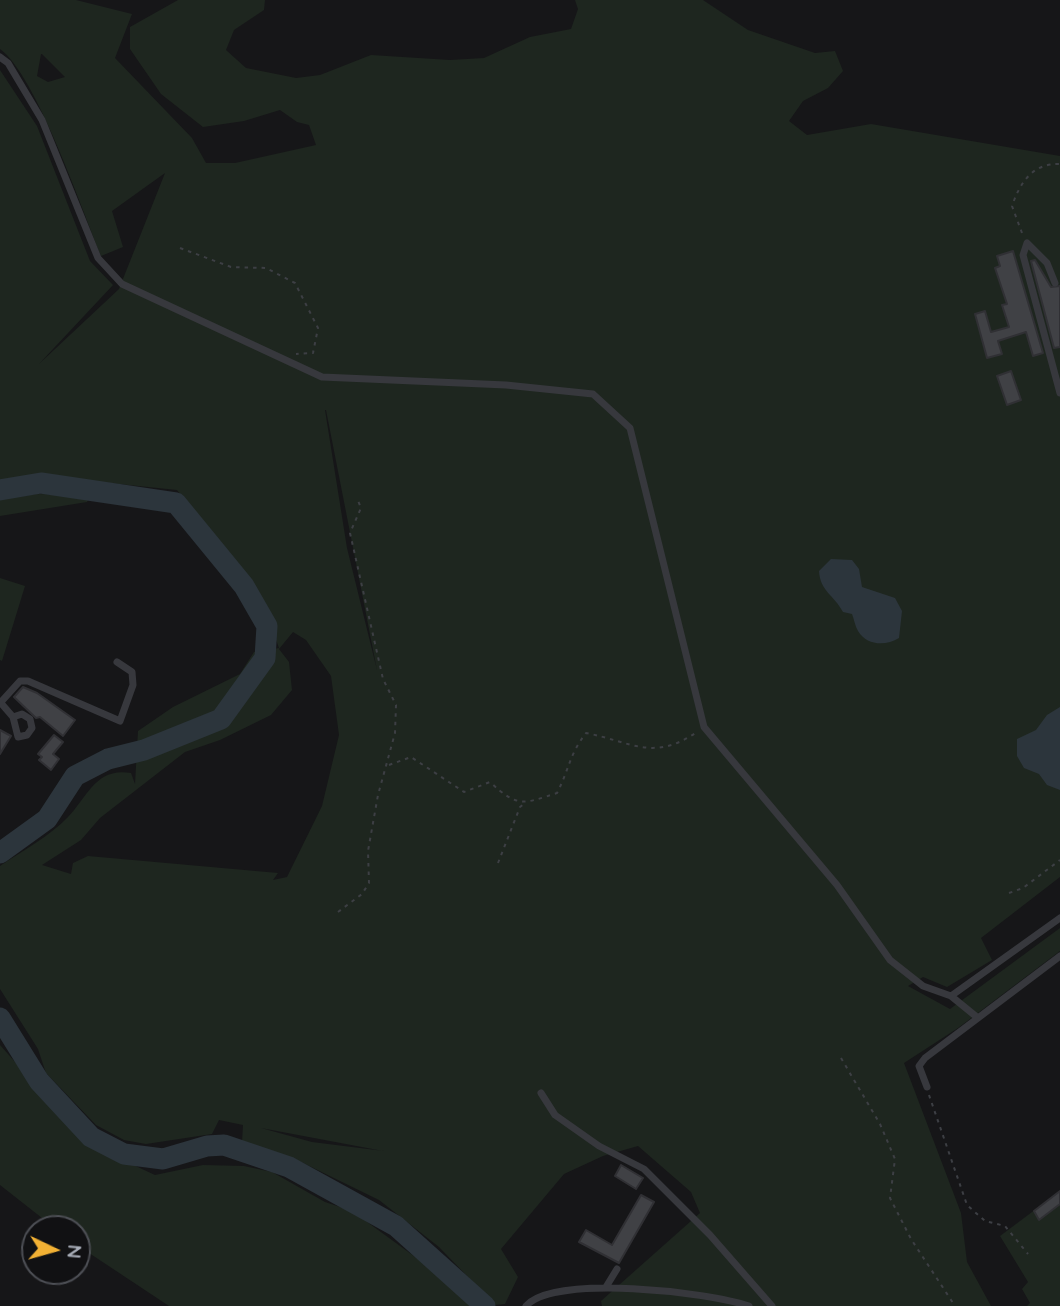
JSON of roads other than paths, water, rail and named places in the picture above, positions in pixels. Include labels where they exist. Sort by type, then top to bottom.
[{"type":"lane","points":[[0,57],[8,63],[42,120],[99,258],[122,284],[323,377],[506,385],[593,394],[630,428],[704,727],[837,885],[890,960],[923,986],[951,996],[978,1018]]},
{"type":"lane","points":[[1055,283],[1047,263],[1027,243],[1023,255],[1060,393]]},
{"type":"lane","points":[[13,717],[1,702],[20,681],[28,681],[120,721],[133,685],[132,672],[117,662]]},
{"type":"lane","points":[[951,996],[1060,918]]},
{"type":"lane","points":[[927,1087],[919,1066],[925,1058],[1060,956]]},
{"type":"lane","points":[[541,1093],[555,1115],[599,1146],[644,1169],[710,1235],[772,1306]]},
{"type":"lane","points":[[606,1287],[617,1269]]},
{"type":"lane","points":[[526,1306],[544,1293],[606,1287],[701,1294],[749,1306]]},
{"type":"waterway","points":[[0,490],[41,483],[176,503],[244,586],[267,626],[265,658],[221,719],[144,750],[108,759],[75,776],[47,819],[0,853]]},
{"type":"waterway","points":[[0,1018],[39,1081],[91,1137],[124,1154],[163,1159],[207,1146],[224,1145],[289,1167],[396,1226],[485,1306]]}]
